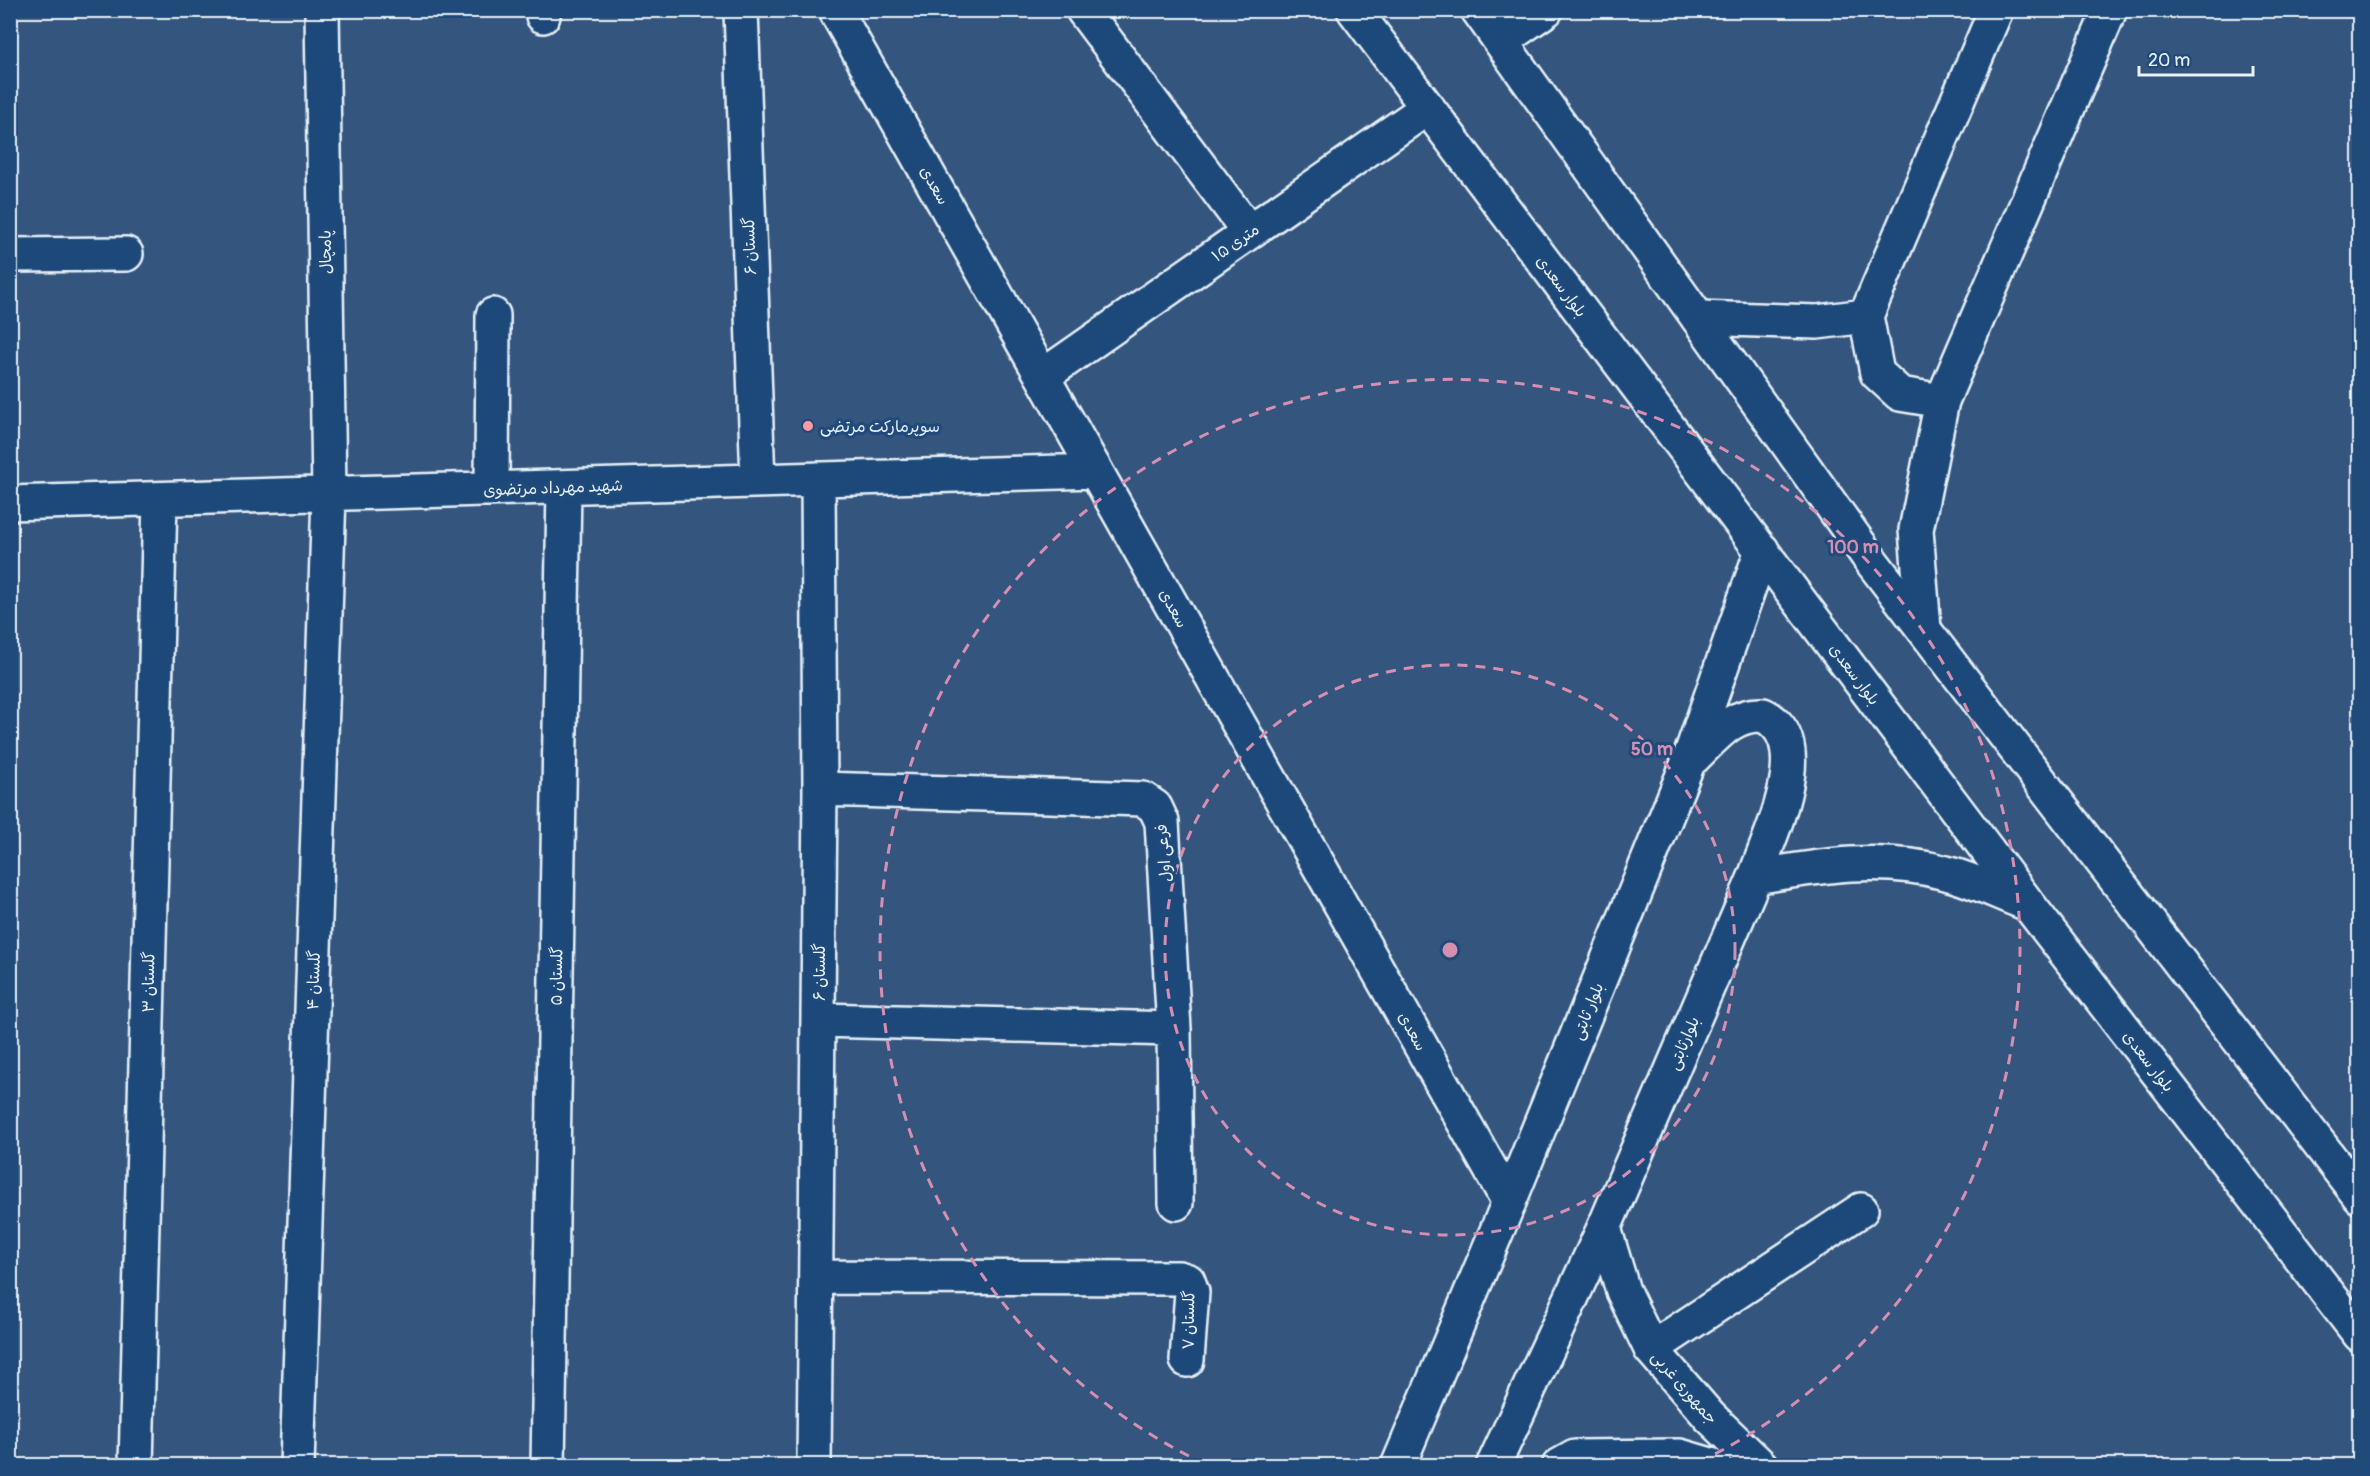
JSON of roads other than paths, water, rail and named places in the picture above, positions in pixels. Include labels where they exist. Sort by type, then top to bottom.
[{"type":"street","name":"پامچال","points":[[322,10],[329,494]]},
{"type":"street","name":"گلستان ۶","points":[[741,10],[758,481]]},
{"type":"street","points":[[1083,10],[1249,232]]},
{"type":"street","name":"بلوار سعدی","points":[[1354,10],[2028,904],[2360,1335]]},
{"type":"street","points":[[1478,10],[1866,553],[2360,1197]]},
{"type":"street","points":[[1501,41],[1546,10]]},
{"type":"street","points":[[1942,401],[1900,394],[1876,373],[1866,316],[1996,10]]},
{"type":"street","points":[[1924,629],[1916,530],[1942,401],[2110,10]]},
{"type":"street","name":"سعدی","points":[[838,15],[1509,1202]]},
{"type":"street","name":"۱۵ متری","points":[[1043,376],[1427,108]]},
{"type":"street","points":[[10,255],[126,254]]},
{"type":"street","points":[[492,489],[493,315]]},
{"type":"street","points":[[1698,318],[1817,322],[1866,316]]},
{"type":"street","name":"شهید مهرداد مرتضوی","points":[[10,503],[1096,471]]},
{"type":"street","name":"گلستان ۶","points":[[814,1466],[820,789],[818,479]]},
{"type":"street","name":"گلستان ۵","points":[[548,1466],[564,487]]},
{"type":"street","name":"گلستان ۴","points":[[297,1466],[329,494]]},
{"type":"street","name":"گلستان ۳","points":[[136,1466],[160,499]]},
{"type":"street","name":"بلوار ثابتی","points":[[1398,1466],[1509,1202],[1688,763],[1762,550]]},
{"type":"street","name":"بلوارثابتی","points":[[1493,1466],[1604,1228],[1755,877],[1788,781],[1790,758],[1783,731],[1771,718],[1763,715],[1743,716],[1726,726],[1688,763]]},
{"type":"street","name":"فرعی اول","points":[[820,789],[1143,799],[1155,807],[1162,822],[1174,1029],[1176,1203]]},
{"type":"street","points":[[1755,877],[1832,864],[1887,862],[1947,873],[2028,904]]},
{"type":"street","points":[[818,1020],[1174,1029]]},
{"type":"street","points":[[1651,1349],[1861,1210]]},
{"type":"street","name":"جمهوری غربی","points":[[1604,1228],[1623,1291],[1651,1349],[1710,1417],[1761,1466]]},
{"type":"street","name":"گلستان ۷","points":[[816,1277],[1179,1278],[1188,1281],[1192,1292],[1187,1360]]},
{"type":"street","points":[[1559,1466],[1575,1457],[1680,1456],[1714,1466]]},
{"type":"place","name":"سوپرمارکت مرتضی","points":[[808,426]]}]
